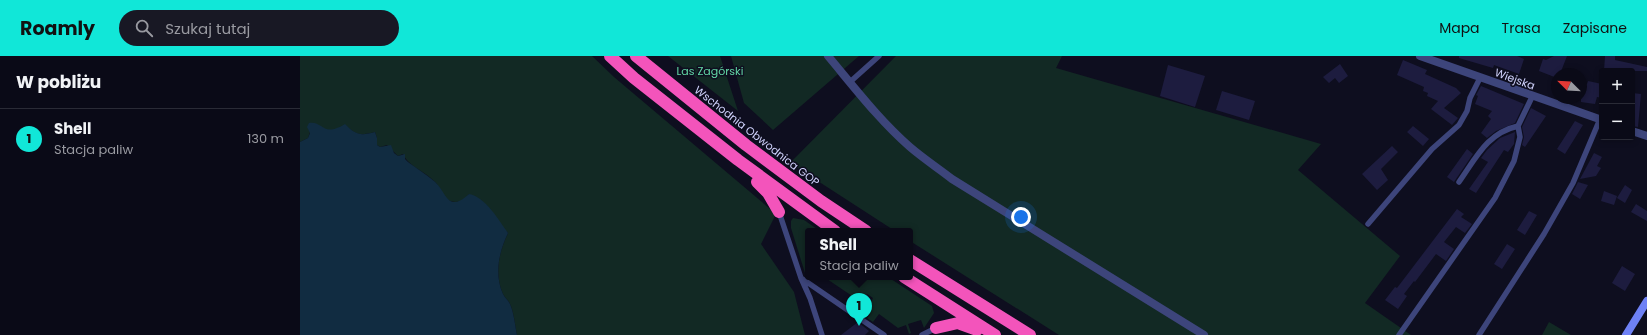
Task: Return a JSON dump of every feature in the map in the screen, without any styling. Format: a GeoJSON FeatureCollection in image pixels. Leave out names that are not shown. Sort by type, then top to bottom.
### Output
{"type":"FeatureCollection","features":[{"type":"Feature","properties":{"kind":"highway"},"geometry":{"type":"LineString","coordinates":[[610,56],[634,78],[738,160],[831,228]]}},
{"type":"Feature","properties":{"kind":"highway","name":"Wschodnia Obwodnica GOP"},"geometry":{"type":"LineString","coordinates":[[636,56],[746,145],[821,201],[862,228]]}},
{"type":"Feature","properties":{"kind":"highway"},"geometry":{"type":"LineString","coordinates":[[738,160],[768,193],[779,212]]}},
{"type":"Feature","properties":{"kind":"highway"},"geometry":{"type":"LineString","coordinates":[[913,262],[1030,335]]}},
{"type":"Feature","properties":{"kind":"highway"},"geometry":{"type":"LineString","coordinates":[[909,280],[995,335]]}},
{"type":"Feature","properties":{"kind":"highway"},"geometry":{"type":"LineString","coordinates":[[934,331],[958,323],[990,335]]}},
{"type":"Feature","properties":{"kind":"street"},"geometry":{"type":"LineString","coordinates":[[828,56],[910,147],[952,178],[1204,335]]}},
{"type":"Feature","properties":{"kind":"street","name":"Wiejska"},"geometry":{"type":"LineString","coordinates":[[1420,56],[1532,97],[1599,119]]}},
{"type":"Feature","properties":{"kind":"street"},"geometry":{"type":"LineString","coordinates":[[1635,132],[1647,136]]}},
{"type":"Feature","properties":{"kind":"street"},"geometry":{"type":"LineString","coordinates":[[1626,335],[1647,301]]}},
{"type":"Feature","properties":{"kind":"lane"},"geometry":{"type":"LineString","coordinates":[[850,82],[879,56]]}},
{"type":"Feature","properties":{"kind":"lane"},"geometry":{"type":"LineString","coordinates":[[1368,224],[1432,149],[1459,125],[1467,111],[1470,98],[1480,78]]}},
{"type":"Feature","properties":{"kind":"lane"},"geometry":{"type":"LineString","coordinates":[[1400,335],[1495,198],[1514,161],[1520,137],[1518,126],[1532,97]]}},
{"type":"Feature","properties":{"kind":"lane"},"geometry":{"type":"LineString","coordinates":[[1479,335],[1544,234],[1573,183],[1599,124]]}},
{"type":"Feature","properties":{"kind":"lane"},"geometry":{"type":"LineString","coordinates":[[1459,182],[1488,140],[1495,134],[1518,126]]}},
{"type":"Feature","properties":{"kind":"lane"},"geometry":{"type":"LineString","coordinates":[[779,212],[822,335]]}},
{"type":"Feature","properties":{"kind":"lane"},"geometry":{"type":"LineString","coordinates":[[801,278],[884,335]]}},
{"type":"Feature","properties":{"kind":"lane"},"geometry":{"type":"LineString","coordinates":[[922,335],[934,331]]}},
{"type":"Feature","properties":{"kind":"green space"},"geometry":{"type":"Polygon","coordinates":[[[300,56],[592,56],[614,77],[776,214],[761,244],[794,292],[805,335],[517,335],[511,308],[500,286],[498,271],[500,255],[508,233],[469,194],[460,201],[456,202],[448,200],[438,185],[427,175],[413,166],[403,154],[398,156],[387,145],[380,147],[377,145],[375,132],[358,134],[345,125],[336,130],[310,132],[308,138],[300,142],[300,56]]]}},
{"type":"Feature","properties":{"kind":"green space","name":"Las Zagórski"},"geometry":{"type":"Polygon","coordinates":[[[668,56],[720,56],[738,111],[668,56]]]}},
{"type":"Feature","properties":{"kind":"green space"},"geometry":{"type":"Polygon","coordinates":[[[731,56],[859,56],[773,130],[744,103],[731,56]]]}},
{"type":"Feature","properties":{"kind":"green space"},"geometry":{"type":"Polygon","coordinates":[[[896,56],[1062,56],[1056,68],[1321,144],[1298,170],[1400,256],[1365,303],[1411,335],[1059,335],[913,243],[913,228],[890,228],[790,163],[896,56]]]}},
{"type":"Feature","properties":{"kind":"green space"},"geometry":{"type":"Polygon","coordinates":[[[793,218],[804,220],[816,228],[805,228],[805,273],[791,228],[791,221],[793,218]]]}},
{"type":"Feature","properties":{"kind":"green space"},"geometry":{"type":"Polygon","coordinates":[[[828,280],[893,280],[932,306],[934,313],[924,328],[921,320],[908,324],[911,333],[909,334],[906,325],[898,328],[879,314],[873,322],[867,318],[870,315],[868,313],[866,317],[862,314],[869,301],[871,302],[873,298],[867,294],[864,298],[867,300],[864,304],[828,280]]]}},
{"type":"Feature","properties":{"kind":"green space"},"geometry":{"type":"Polygon","coordinates":[[[1549,322],[1571,335],[1542,335],[1549,322]]]}},
{"type":"Feature","properties":{"kind":"water"},"geometry":{"type":"Polygon","coordinates":[[[309,123],[318,124],[327,129],[337,128],[345,124],[358,134],[375,132],[377,145],[380,147],[391,145],[394,153],[398,156],[405,154],[405,159],[434,181],[452,202],[462,200],[469,194],[475,196],[486,204],[508,233],[500,255],[498,271],[500,286],[511,308],[517,335],[300,335],[300,142],[308,138],[310,133],[307,127],[309,123]]]}},
{"type":"Feature","properties":{"kind":"building"},"geometry":{"type":"Polygon","coordinates":[[[1459,56],[1517,56],[1524,59],[1519,74],[1494,65],[1493,68],[1459,58],[1459,56]]]}},
{"type":"Feature","properties":{"kind":"building"},"geometry":{"type":"Polygon","coordinates":[[[1554,56],[1567,56],[1562,68],[1551,68],[1551,76],[1539,71],[1543,59],[1546,60],[1554,56]]]}},
{"type":"Feature","properties":{"kind":"building"},"geometry":{"type":"Polygon","coordinates":[[[1605,56],[1615,56],[1615,60],[1647,67],[1647,71],[1635,71],[1635,68],[1604,68],[1605,56]]]}},
{"type":"Feature","properties":{"kind":"building"},"geometry":{"type":"Polygon","coordinates":[[[1403,60],[1427,70],[1425,74],[1456,88],[1461,93],[1444,108],[1458,118],[1452,125],[1431,109],[1438,101],[1427,96],[1428,93],[1423,91],[1424,87],[1397,75],[1403,60]]]}},
{"type":"Feature","properties":{"kind":"building"},"geometry":{"type":"Polygon","coordinates":[[[1340,64],[1348,76],[1339,83],[1335,78],[1329,83],[1323,77],[1340,64]]]}},
{"type":"Feature","properties":{"kind":"building"},"geometry":{"type":"Polygon","coordinates":[[[1168,65],[1205,76],[1195,107],[1160,96],[1168,65]]]}},
{"type":"Feature","properties":{"kind":"building"},"geometry":{"type":"Polygon","coordinates":[[[1588,81],[1599,83],[1599,97],[1597,97],[1595,104],[1587,103],[1588,81]]]}},
{"type":"Feature","properties":{"kind":"building"},"geometry":{"type":"Polygon","coordinates":[[[1481,86],[1524,104],[1515,123],[1496,131],[1487,138],[1481,133],[1491,119],[1488,116],[1492,111],[1475,104],[1478,96],[1476,95],[1481,86]]]}},
{"type":"Feature","properties":{"kind":"building"},"geometry":{"type":"Polygon","coordinates":[[[1222,91],[1255,101],[1249,120],[1216,110],[1222,91]]]}},
{"type":"Feature","properties":{"kind":"building"},"geometry":{"type":"Polygon","coordinates":[[[1635,93],[1641,94],[1638,127],[1635,126],[1635,93]]]}},
{"type":"Feature","properties":{"kind":"building"},"geometry":{"type":"Polygon","coordinates":[[[1531,108],[1546,116],[1525,147],[1522,145],[1524,137],[1522,127],[1531,108]]]}},
{"type":"Feature","properties":{"kind":"building"},"geometry":{"type":"Polygon","coordinates":[[[1575,121],[1583,125],[1565,154],[1557,149],[1575,121]]]}},
{"type":"Feature","properties":{"kind":"building"},"geometry":{"type":"Polygon","coordinates":[[[1413,126],[1429,139],[1423,146],[1407,132],[1413,126]]]}},
{"type":"Feature","properties":{"kind":"building"},"geometry":{"type":"Polygon","coordinates":[[[1515,132],[1514,144],[1508,152],[1504,150],[1476,193],[1469,189],[1488,162],[1481,158],[1487,150],[1500,138],[1515,132]]]}},
{"type":"Feature","properties":{"kind":"building"},"geometry":{"type":"Polygon","coordinates":[[[1392,146],[1398,152],[1381,169],[1388,180],[1377,190],[1362,174],[1392,146]]]}},
{"type":"Feature","properties":{"kind":"building"},"geometry":{"type":"Polygon","coordinates":[[[1467,149],[1473,154],[1454,182],[1447,177],[1467,149]]]}},
{"type":"Feature","properties":{"kind":"building"},"geometry":{"type":"Polygon","coordinates":[[[1594,153],[1602,157],[1597,166],[1601,168],[1596,176],[1580,179],[1594,153]]]}},
{"type":"Feature","properties":{"kind":"building"},"geometry":{"type":"Polygon","coordinates":[[[1578,182],[1588,185],[1580,199],[1572,194],[1578,182]]]}},
{"type":"Feature","properties":{"kind":"building"},"geometry":{"type":"Polygon","coordinates":[[[1625,185],[1632,190],[1625,203],[1617,198],[1625,185]]]}},
{"type":"Feature","properties":{"kind":"building"},"geometry":{"type":"Polygon","coordinates":[[[1604,191],[1617,196],[1614,205],[1601,201],[1604,191]]]}},
{"type":"Feature","properties":{"kind":"building"},"geometry":{"type":"Polygon","coordinates":[[[1636,204],[1647,211],[1647,221],[1631,212],[1636,204]]]}},
{"type":"Feature","properties":{"kind":"building"},"geometry":{"type":"Polygon","coordinates":[[[1457,209],[1464,214],[1461,217],[1472,224],[1465,233],[1456,227],[1444,242],[1454,249],[1446,261],[1436,254],[1404,294],[1407,296],[1398,309],[1385,300],[1395,287],[1397,288],[1457,209]]]}},
{"type":"Feature","properties":{"kind":"building"},"geometry":{"type":"Polygon","coordinates":[[[1529,211],[1537,215],[1525,235],[1517,230],[1529,211]]]}},
{"type":"Feature","properties":{"kind":"building"},"geometry":{"type":"Polygon","coordinates":[[[1507,244],[1515,249],[1502,269],[1494,264],[1507,244]]]}},
{"type":"Feature","properties":{"kind":"building"},"geometry":{"type":"Polygon","coordinates":[[[1622,266],[1635,274],[1625,291],[1612,283],[1622,266]]]}},
{"type":"Feature","properties":{"kind":"building"},"geometry":{"type":"Polygon","coordinates":[[[858,322],[869,331],[865,335],[841,335],[858,322]]]}},
{"type":"Feature","properties":{"kind":"place","name":"Shell"},"geometry":{"type":"Point","coordinates":[859,326]}}]}
